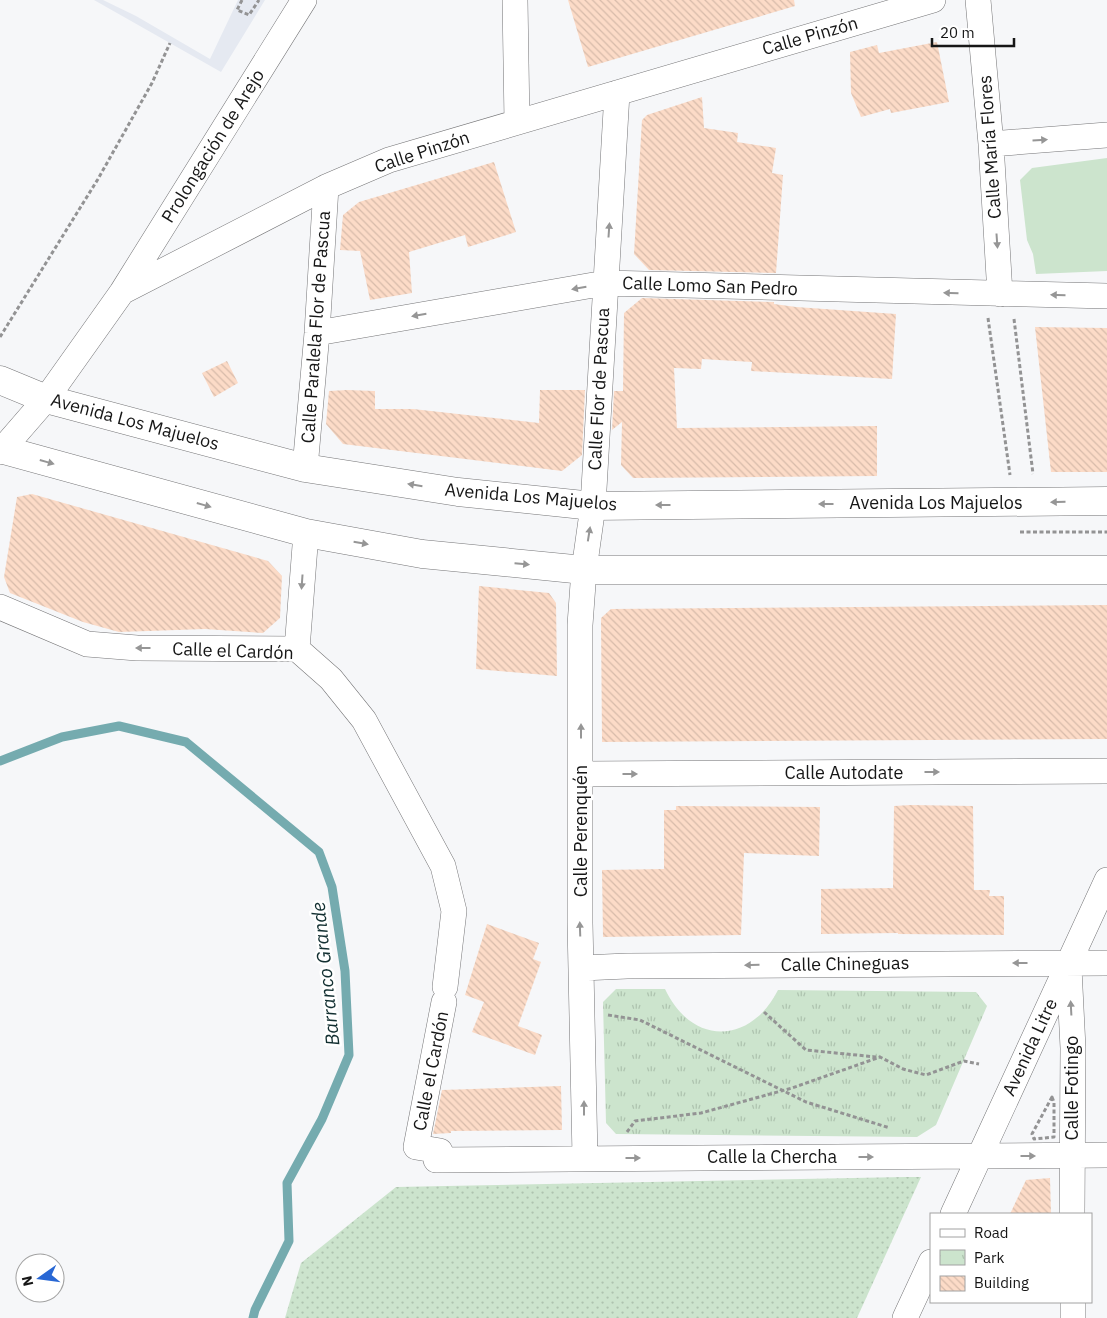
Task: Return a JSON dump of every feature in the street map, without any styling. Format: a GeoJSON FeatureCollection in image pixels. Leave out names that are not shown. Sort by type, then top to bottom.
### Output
{"type":"FeatureCollection","features":[{"type":"Feature","properties":{"kind":"street","name":"Prolongación de Arejo"},"geometry":{"type":"LineString","coordinates":[[122,292],[304,0]]}},
{"type":"Feature","properties":{"kind":"street"},"geometry":{"type":"LineString","coordinates":[[515,0],[517,122]]}},
{"type":"Feature","properties":{"kind":"street","name":"Calle Pinzón"},"geometry":{"type":"LineString","coordinates":[[0,450],[46,399],[122,292],[326,187],[389,160],[933,0]]}},
{"type":"Feature","properties":{"kind":"street","name":"Calle María Flores"},"geometry":{"type":"LineString","coordinates":[[978,0],[991,144],[1000,307]]}},
{"type":"Feature","properties":{"kind":"street","name":"Calle Flor de Pascua"},"geometry":{"type":"LineString","coordinates":[[593,506],[617,93]]}},
{"type":"Feature","properties":{"kind":"street"},"geometry":{"type":"LineString","coordinates":[[991,144],[1107,135]]}},
{"type":"Feature","properties":{"kind":"street","name":"Calle Paralela Flor de Pascua"},"geometry":{"type":"LineString","coordinates":[[305,468],[317,333],[326,187]]}},
{"type":"Feature","properties":{"kind":"street","name":"Calle Lomo San Pedro"},"geometry":{"type":"LineString","coordinates":[[317,333],[605,283],[1000,307],[1107,296]]}},
{"type":"Feature","properties":{"kind":"street","name":"Avenida Los Majuelos"},"geometry":{"type":"LineString","coordinates":[[0,380],[46,399],[305,468],[458,492],[593,506],[1107,501]]}},
{"type":"Feature","properties":{"kind":"street"},"geometry":{"type":"LineString","coordinates":[[0,450],[306,533],[422,554],[584,570],[1107,570]]}},
{"type":"Feature","properties":{"kind":"street","name":"Calle Perenquén"},"geometry":{"type":"LineString","coordinates":[[585,1157],[580,923],[580,626],[584,570],[593,506]]}},
{"type":"Feature","properties":{"kind":"street"},"geometry":{"type":"LineString","coordinates":[[297,649],[306,533]]}},
{"type":"Feature","properties":{"kind":"street","name":"Calle el Cardón"},"geometry":{"type":"LineString","coordinates":[[0,608],[87,644],[137,648],[297,649],[331,679],[364,720],[443,866],[454,911],[444,994],[416,1147],[438,1155]]}},
{"type":"Feature","properties":{"kind":"street","name":"Calle Autodate"},"geometry":{"type":"LineString","coordinates":[[581,774],[1107,772]]}},
{"type":"Feature","properties":{"kind":"street","name":"Avenida Litre"},"geometry":{"type":"LineString","coordinates":[[953,1213],[1107,880]]}},
{"type":"Feature","properties":{"kind":"street","name":"Calle Chineguas"},"geometry":{"type":"LineString","coordinates":[[582,968],[1107,962]]}},
{"type":"Feature","properties":{"kind":"street","name":"Calle Fotingo"},"geometry":{"type":"LineString","coordinates":[[1068,963],[1073,1048],[1072,1213]]}},
{"type":"Feature","properties":{"kind":"street","name":"Calle la Chercha"},"geometry":{"type":"LineString","coordinates":[[438,1155],[585,1157],[1107,1155]]}},
{"type":"Feature","properties":{"kind":"street"},"geometry":{"type":"LineString","coordinates":[[905,1318],[930,1264]]}},
{"type":"Feature","properties":{"kind":"street"},"geometry":{"type":"LineString","coordinates":[[1073,1303],[1073,1318]]}},
{"type":"Feature","properties":{"kind":"path"},"geometry":{"type":"LineString","coordinates":[[242,0],[237,10],[249,15],[259,0]]}},
{"type":"Feature","properties":{"kind":"path"},"geometry":{"type":"LineString","coordinates":[[0,337],[98,179],[152,82],[170,43]]}},
{"type":"Feature","properties":{"kind":"path"},"geometry":{"type":"LineString","coordinates":[[1000,307],[1011,481]]}},
{"type":"Feature","properties":{"kind":"path"},"geometry":{"type":"LineString","coordinates":[[1000,307],[1034,481]]}},
{"type":"Feature","properties":{"kind":"path"},"geometry":{"type":"LineString","coordinates":[[764,1012],[806,1050],[880,1057],[903,1069],[926,1075],[964,1061],[979,1064]]}},
{"type":"Feature","properties":{"kind":"path"},"geometry":{"type":"LineString","coordinates":[[601,1014],[640,1020],[806,1102],[898,1131]]}},
{"type":"Feature","properties":{"kind":"path"},"geometry":{"type":"LineString","coordinates":[[625,1134],[635,1121],[700,1113],[783,1091],[880,1057]]}},
{"type":"Feature","properties":{"kind":"shaded area"},"geometry":{"type":"Polygon","coordinates":[[[94,0],[103,0],[136,16],[210,59],[238,0],[265,0],[221,72],[94,0]]]}},
{"type":"Feature","properties":{"kind":"green space"},"geometry":{"type":"Polygon","coordinates":[[[1107,158],[1107,271],[1036,274],[1033,254],[1027,240],[1020,180],[1032,168],[1107,158]]]}},
{"type":"Feature","properties":{"kind":"green space"},"geometry":{"type":"Polygon","coordinates":[[[616,989],[665,989],[676,1008],[690,1021],[705,1029],[721,1032],[737,1029],[752,1021],[766,1008],[778,990],[976,992],[987,1006],[936,1125],[917,1137],[616,1134],[606,1123],[603,1002],[616,989]]]}},
{"type":"Feature","properties":{"kind":"green space"},"geometry":{"type":"Polygon","coordinates":[[[921,1177],[857,1318],[285,1318],[301,1263],[396,1187],[921,1177]]]}},
{"type":"Feature","properties":{"kind":"building"},"geometry":{"type":"Polygon","coordinates":[[[568,0],[794,0],[795,6],[588,67],[568,0]]]}},
{"type":"Feature","properties":{"kind":"building"},"geometry":{"type":"Polygon","coordinates":[[[937,42],[949,102],[891,113],[890,109],[861,117],[851,93],[850,52],[877,45],[879,53],[937,42]]]}},
{"type":"Feature","properties":{"kind":"building"},"geometry":{"type":"Polygon","coordinates":[[[702,97],[704,128],[738,133],[737,142],[776,148],[772,173],[783,175],[776,273],[649,270],[634,254],[642,120],[647,115],[702,97]]]}},
{"type":"Feature","properties":{"kind":"building"},"geometry":{"type":"Polygon","coordinates":[[[494,162],[516,232],[468,247],[465,235],[409,252],[412,293],[370,300],[360,251],[340,250],[343,215],[359,202],[494,162]]]}},
{"type":"Feature","properties":{"kind":"building"},"geometry":{"type":"Polygon","coordinates":[[[642,298],[774,302],[774,304],[796,307],[896,314],[892,379],[751,371],[752,362],[702,359],[701,369],[674,368],[677,428],[877,426],[877,476],[633,478],[621,465],[622,422],[612,430],[614,391],[623,391],[624,313],[642,298]]]}},
{"type":"Feature","properties":{"kind":"building"},"geometry":{"type":"Polygon","coordinates":[[[1035,327],[1107,328],[1107,472],[1051,472],[1035,327]]]}},
{"type":"Feature","properties":{"kind":"building"},"geometry":{"type":"Polygon","coordinates":[[[227,361],[238,383],[214,397],[202,373],[227,361]]]}},
{"type":"Feature","properties":{"kind":"building"},"geometry":{"type":"Polygon","coordinates":[[[347,390],[375,391],[375,409],[413,409],[539,423],[540,390],[585,390],[582,455],[562,471],[343,444],[326,424],[329,391],[347,390]]]}},
{"type":"Feature","properties":{"kind":"building"},"geometry":{"type":"Polygon","coordinates":[[[32,494],[268,561],[282,576],[280,618],[263,633],[205,629],[119,632],[83,622],[10,593],[4,577],[17,497],[32,494]]]}},
{"type":"Feature","properties":{"kind":"building"},"geometry":{"type":"Polygon","coordinates":[[[479,586],[549,593],[556,603],[557,676],[476,669],[479,586]]]}},
{"type":"Feature","properties":{"kind":"building"},"geometry":{"type":"Polygon","coordinates":[[[1107,605],[1107,739],[602,742],[601,618],[611,609],[1107,605]]]}},
{"type":"Feature","properties":{"kind":"building"},"geometry":{"type":"Polygon","coordinates":[[[676,806],[820,807],[819,856],[744,853],[741,935],[603,937],[602,870],[664,869],[664,810],[676,810],[676,806]]]}},
{"type":"Feature","properties":{"kind":"building"},"geometry":{"type":"Polygon","coordinates":[[[894,806],[973,806],[974,890],[990,890],[989,896],[1004,896],[1004,935],[821,934],[821,889],[893,888],[894,806]]]}},
{"type":"Feature","properties":{"kind":"building"},"geometry":{"type":"Polygon","coordinates":[[[487,924],[539,943],[533,959],[541,962],[518,1026],[542,1035],[535,1055],[472,1032],[484,1002],[465,995],[487,924]]]}},
{"type":"Feature","properties":{"kind":"building"},"geometry":{"type":"Polygon","coordinates":[[[561,1086],[562,1130],[451,1131],[451,1133],[433,1134],[442,1090],[561,1086]]]}},
{"type":"Feature","properties":{"kind":"building"},"geometry":{"type":"Polygon","coordinates":[[[1050,1178],[1051,1213],[1010,1213],[1026,1180],[1050,1178]]]}},
{"type":"Feature","properties":{"kind":"waterway","name":"Barranco Grande"},"geometry":{"type":"LineString","coordinates":[[0,761],[62,737],[119,726],[186,742],[319,852],[332,887],[345,971],[349,1055],[322,1119],[287,1183],[289,1241],[255,1310],[253,1318]]}}]}
